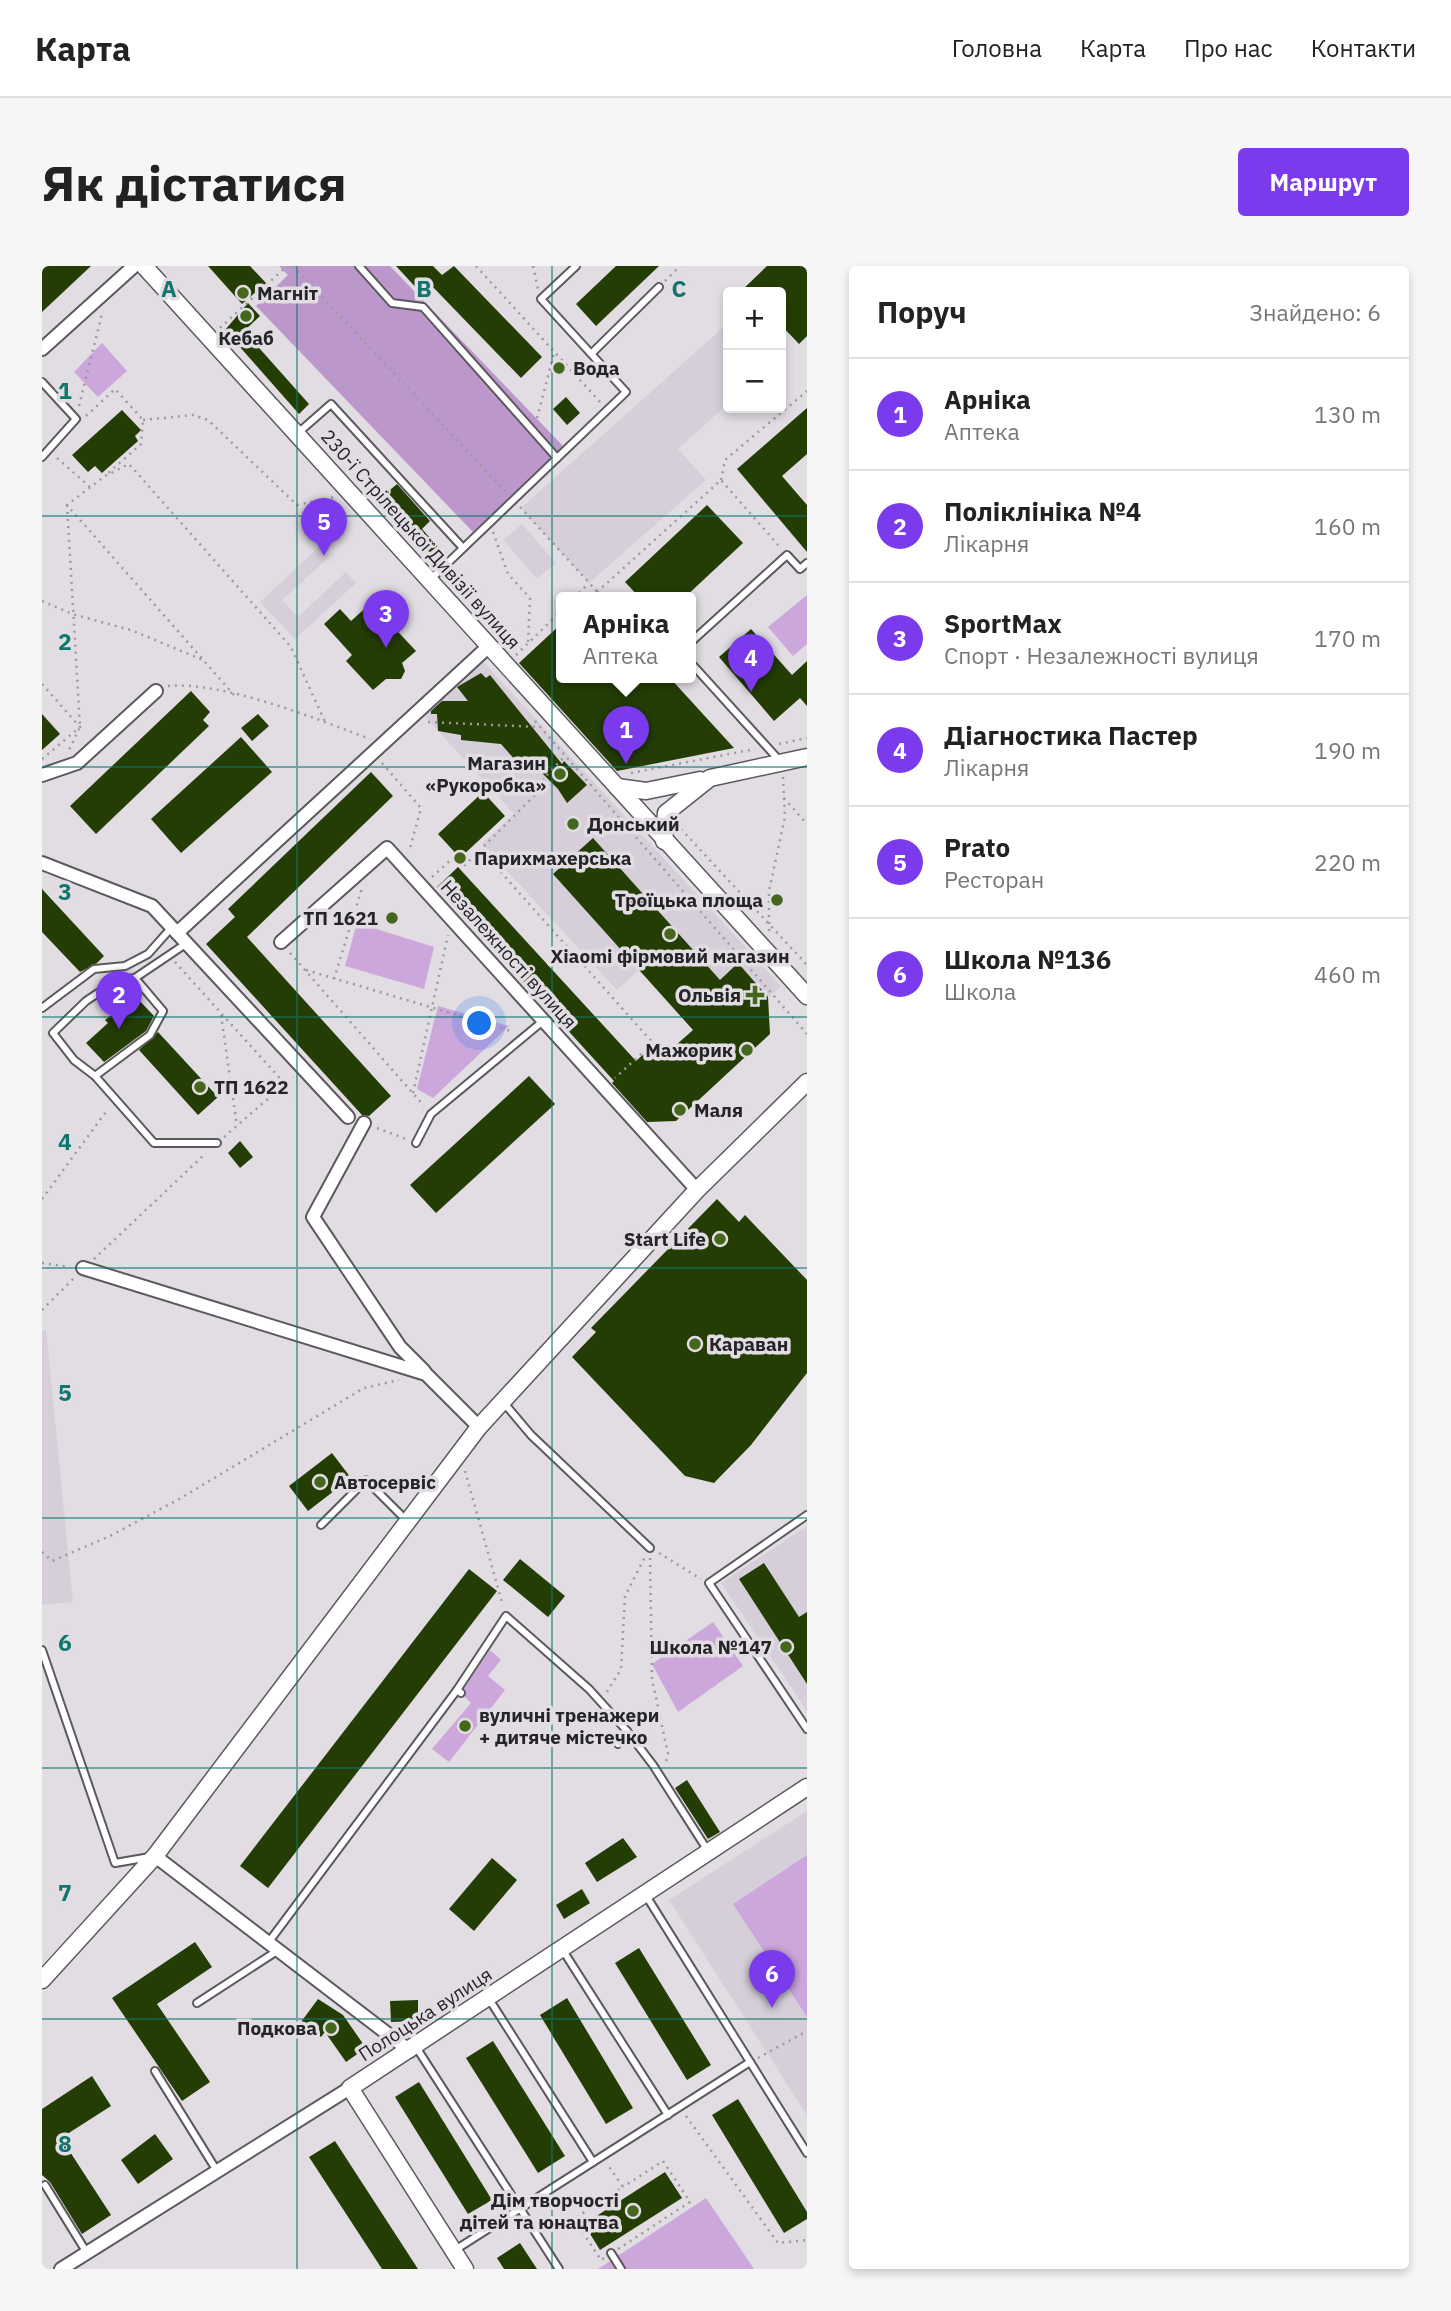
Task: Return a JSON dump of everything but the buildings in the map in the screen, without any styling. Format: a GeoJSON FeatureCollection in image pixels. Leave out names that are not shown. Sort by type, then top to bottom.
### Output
{"type":"FeatureCollection","features":[{"type":"Feature","properties":{"kind":"street"},"geometry":{"type":"LineString","coordinates":[[42,349],[134,266]]}},
{"type":"Feature","properties":{"kind":"street","name":"230-ї Стрілецької Дивізії вулиця"},"geometry":{"type":"LineString","coordinates":[[144,266],[489,646],[622,780],[664,841],[807,996]]}},
{"type":"Feature","properties":{"kind":"street"},"geometry":{"type":"LineString","coordinates":[[174,930],[489,646]]}},
{"type":"Feature","properties":{"kind":"street"},"geometry":{"type":"LineString","coordinates":[[42,775],[77,762],[156,691]]}},
{"type":"Feature","properties":{"kind":"street"},"geometry":{"type":"LineString","coordinates":[[622,780],[646,791],[807,757]]}},
{"type":"Feature","properties":{"kind":"street"},"geometry":{"type":"LineString","coordinates":[[664,841],[666,813],[709,778]]}},
{"type":"Feature","properties":{"kind":"street","name":"Незалежності вулиця"},"geometry":{"type":"LineString","coordinates":[[281,942],[387,848],[697,1190]]}},
{"type":"Feature","properties":{"kind":"street"},"geometry":{"type":"LineString","coordinates":[[42,863],[152,906],[348,1116]]}},
{"type":"Feature","properties":{"kind":"street"},"geometry":{"type":"LineString","coordinates":[[42,1980],[155,1856],[479,1427],[697,1190],[807,1082]]}},
{"type":"Feature","properties":{"kind":"street"},"geometry":{"type":"LineString","coordinates":[[364,1123],[313,1217],[400,1347],[479,1427]]}},
{"type":"Feature","properties":{"kind":"street"},"geometry":{"type":"LineString","coordinates":[[83,1268],[426,1374]]}},
{"type":"Feature","properties":{"kind":"street","name":"Полоцька вулиця"},"geometry":{"type":"LineString","coordinates":[[61,2269],[413,2049],[807,1787]]}},
{"type":"Feature","properties":{"kind":"street"},"geometry":{"type":"LineString","coordinates":[[155,1856],[273,1947],[413,2049]]}},
{"type":"Feature","properties":{"kind":"street"},"geometry":{"type":"LineString","coordinates":[[350,2088],[465,2269]]}},
{"type":"Feature","properties":{"kind":"lane"},"geometry":{"type":"LineString","coordinates":[[359,266],[392,303],[423,307],[558,458]]}},
{"type":"Feature","properties":{"kind":"lane"},"geometry":{"type":"LineString","coordinates":[[431,579],[626,393],[541,299],[576,266]]}},
{"type":"Feature","properties":{"kind":"lane"},"geometry":{"type":"LineString","coordinates":[[592,353],[659,287]]}},
{"type":"Feature","properties":{"kind":"lane"},"geometry":{"type":"LineString","coordinates":[[42,382],[76,419],[42,457]]}},
{"type":"Feature","properties":{"kind":"lane"},"geometry":{"type":"LineString","coordinates":[[298,433],[331,404],[463,548]]}},
{"type":"Feature","properties":{"kind":"lane"},"geometry":{"type":"LineString","coordinates":[[696,637],[787,555],[800,569],[807,563]]}},
{"type":"Feature","properties":{"kind":"lane"},"geometry":{"type":"LineString","coordinates":[[696,669],[782,763]]}},
{"type":"Feature","properties":{"kind":"lane"},"geometry":{"type":"LineString","coordinates":[[42,1008],[94,969],[125,966],[148,954],[174,930]]}},
{"type":"Feature","properties":{"kind":"lane"},"geometry":{"type":"LineString","coordinates":[[187,943],[135,978],[116,981],[86,1001],[53,1033],[74,1060],[95,1076],[154,1143],[217,1143]]}},
{"type":"Feature","properties":{"kind":"lane"},"geometry":{"type":"LineString","coordinates":[[95,1076],[149,1035],[163,1012],[135,978]]}},
{"type":"Feature","properties":{"kind":"lane"},"geometry":{"type":"LineString","coordinates":[[416,1143],[431,1114],[544,1020]]}},
{"type":"Feature","properties":{"kind":"lane"},"geometry":{"type":"LineString","coordinates":[[502,1401],[531,1435],[650,1548]]}},
{"type":"Feature","properties":{"kind":"lane"},"geometry":{"type":"LineString","coordinates":[[321,1525],[366,1480],[408,1522]]}},
{"type":"Feature","properties":{"kind":"lane"},"geometry":{"type":"LineString","coordinates":[[807,1515],[709,1583],[807,1729]]}},
{"type":"Feature","properties":{"kind":"lane"},"geometry":{"type":"LineString","coordinates":[[197,2003],[273,1947],[459,1692],[506,1616],[600,1701],[627,1731],[662,1779],[708,1851]]}},
{"type":"Feature","properties":{"kind":"lane"},"geometry":{"type":"LineString","coordinates":[[42,1650],[116,1863],[155,1856]]}},
{"type":"Feature","properties":{"kind":"lane"},"geometry":{"type":"LineString","coordinates":[[618,1744],[627,1731]]}},
{"type":"Feature","properties":{"kind":"lane"},"geometry":{"type":"LineString","coordinates":[[645,1894],[807,2153]]}},
{"type":"Feature","properties":{"kind":"lane"},"geometry":{"type":"LineString","coordinates":[[562,1949],[668,2115]]}},
{"type":"Feature","properties":{"kind":"lane"},"geometry":{"type":"LineString","coordinates":[[489,1998],[593,2162]]}},
{"type":"Feature","properties":{"kind":"lane"},"geometry":{"type":"LineString","coordinates":[[413,2049],[559,2269]]}},
{"type":"Feature","properties":{"kind":"lane"},"geometry":{"type":"LineString","coordinates":[[453,2251],[750,2062]]}},
{"type":"Feature","properties":{"kind":"lane"},"geometry":{"type":"LineString","coordinates":[[155,2071],[217,2171]]}},
{"type":"Feature","properties":{"kind":"lane"},"geometry":{"type":"LineString","coordinates":[[45,2185],[86,2253]]}},
{"type":"Feature","properties":{"kind":"lane"},"geometry":{"type":"LineString","coordinates":[[611,2253],[621,2269]]}},
{"type":"Feature","properties":{"kind":"path"},"geometry":{"type":"LineString","coordinates":[[209,337],[287,266]]}},
{"type":"Feature","properties":{"kind":"path"},"geometry":{"type":"LineString","coordinates":[[293,266],[597,592],[721,480],[725,460],[807,391]]}},
{"type":"Feature","properties":{"kind":"path"},"geometry":{"type":"LineString","coordinates":[[476,266],[608,410]]}},
{"type":"Feature","properties":{"kind":"path"},"geometry":{"type":"LineString","coordinates":[[533,266],[541,299]]}},
{"type":"Feature","properties":{"kind":"path"},"geometry":{"type":"LineString","coordinates":[[659,287],[680,266]]}},
{"type":"Feature","properties":{"kind":"path"},"geometry":{"type":"LineString","coordinates":[[76,419],[108,289]]}},
{"type":"Feature","properties":{"kind":"path"},"geometry":{"type":"LineString","coordinates":[[534,431],[554,352]]}},
{"type":"Feature","properties":{"kind":"path"},"geometry":{"type":"LineString","coordinates":[[76,419],[86,415],[115,390],[143,419],[141,444],[99,481]]}},
{"type":"Feature","properties":{"kind":"path"},"geometry":{"type":"LineString","coordinates":[[143,419],[193,415],[208,421],[297,505],[352,493]]}},
{"type":"Feature","properties":{"kind":"path"},"geometry":{"type":"LineString","coordinates":[[49,451],[89,488]]}},
{"type":"Feature","properties":{"kind":"path"},"geometry":{"type":"LineString","coordinates":[[67,505],[99,481],[129,464],[290,647],[325,722]]}},
{"type":"Feature","properties":{"kind":"path"},"geometry":{"type":"LineString","coordinates":[[721,480],[787,555]]}},
{"type":"Feature","properties":{"kind":"path"},"geometry":{"type":"LineString","coordinates":[[62,768],[80,727],[67,505]]}},
{"type":"Feature","properties":{"kind":"path"},"geometry":{"type":"LineString","coordinates":[[67,505],[234,695]]}},
{"type":"Feature","properties":{"kind":"path"},"geometry":{"type":"LineString","coordinates":[[490,523],[508,574],[530,598],[528,643]]}},
{"type":"Feature","properties":{"kind":"path"},"geometry":{"type":"LineString","coordinates":[[581,592],[589,583]]}},
{"type":"Feature","properties":{"kind":"path"},"geometry":{"type":"LineString","coordinates":[[42,601],[72,614],[131,629],[203,660]]}},
{"type":"Feature","properties":{"kind":"path"},"geometry":{"type":"LineString","coordinates":[[506,664],[556,616]]}},
{"type":"Feature","properties":{"kind":"path"},"geometry":{"type":"LineString","coordinates":[[42,684],[80,727]]}},
{"type":"Feature","properties":{"kind":"path"},"geometry":{"type":"LineString","coordinates":[[170,685],[209,689],[325,722],[378,748],[421,808],[404,867]]}},
{"type":"Feature","properties":{"kind":"path"},"geometry":{"type":"LineString","coordinates":[[531,717],[807,1034]]}},
{"type":"Feature","properties":{"kind":"path"},"geometry":{"type":"LineString","coordinates":[[407,721],[539,727]]}},
{"type":"Feature","properties":{"kind":"path"},"geometry":{"type":"LineString","coordinates":[[42,760],[80,727]]}},
{"type":"Feature","properties":{"kind":"path"},"geometry":{"type":"LineString","coordinates":[[622,780],[807,738]]}},
{"type":"Feature","properties":{"kind":"path"},"geometry":{"type":"LineString","coordinates":[[422,887],[454,857],[465,865],[482,851],[545,785],[543,779],[565,756]]}},
{"type":"Feature","properties":{"kind":"path"},"geometry":{"type":"LineString","coordinates":[[770,956],[769,891],[785,817],[782,763]]}},
{"type":"Feature","properties":{"kind":"path"},"geometry":{"type":"LineString","coordinates":[[784,798],[807,824]]}},
{"type":"Feature","properties":{"kind":"path"},"geometry":{"type":"LineString","coordinates":[[679,827],[807,965]]}},
{"type":"Feature","properties":{"kind":"path"},"geometry":{"type":"LineString","coordinates":[[482,851],[653,1043],[605,1088]]}},
{"type":"Feature","properties":{"kind":"path"},"geometry":{"type":"LineString","coordinates":[[334,979],[369,864]]}},
{"type":"Feature","properties":{"kind":"path"},"geometry":{"type":"LineString","coordinates":[[413,1093],[452,919]]}},
{"type":"Feature","properties":{"kind":"path"},"geometry":{"type":"LineString","coordinates":[[281,942],[431,1114]]}},
{"type":"Feature","properties":{"kind":"path"},"geometry":{"type":"LineString","coordinates":[[168,955],[285,1084]]}},
{"type":"Feature","properties":{"kind":"path"},"geometry":{"type":"LineString","coordinates":[[306,970],[526,1035]]}},
{"type":"Feature","properties":{"kind":"path"},"geometry":{"type":"LineString","coordinates":[[220,1013],[237,1126]]}},
{"type":"Feature","properties":{"kind":"path"},"geometry":{"type":"LineString","coordinates":[[43,1308],[217,1143],[304,1068]]}},
{"type":"Feature","properties":{"kind":"path"},"geometry":{"type":"LineString","coordinates":[[42,1199],[113,1102]]}},
{"type":"Feature","properties":{"kind":"path"},"geometry":{"type":"LineString","coordinates":[[364,1123],[416,1143]]}},
{"type":"Feature","properties":{"kind":"path"},"geometry":{"type":"LineString","coordinates":[[42,1263],[83,1268]]}},
{"type":"Feature","properties":{"kind":"path"},"geometry":{"type":"LineString","coordinates":[[42,1552],[52,1561],[110,1536],[181,1498],[364,1388],[401,1380]]}},
{"type":"Feature","properties":{"kind":"path"},"geometry":{"type":"LineString","coordinates":[[460,1452],[506,1616]]}},
{"type":"Feature","properties":{"kind":"path"},"geometry":{"type":"LineString","coordinates":[[650,1548],[709,1583]]}},
{"type":"Feature","properties":{"kind":"path"},"geometry":{"type":"LineString","coordinates":[[600,1701],[621,1669],[625,1597],[650,1548]]}},
{"type":"Feature","properties":{"kind":"path"},"geometry":{"type":"LineString","coordinates":[[650,1548],[652,1679],[668,1754],[662,1779]]}},
{"type":"Feature","properties":{"kind":"path"},"geometry":{"type":"LineString","coordinates":[[750,2062],[807,2031]]}},
{"type":"Feature","properties":{"kind":"path"},"geometry":{"type":"LineString","coordinates":[[680,2108],[778,2242],[807,2240]]}},
{"type":"Feature","properties":{"kind":"path"},"geometry":{"type":"LineString","coordinates":[[663,2161],[690,2202],[601,2260],[574,2219],[623,2188],[663,2161]]}},
{"type":"Feature","properties":{"kind":"path"},"geometry":{"type":"LineString","coordinates":[[613,2172],[623,2188]]}},
{"type":"Feature","properties":{"kind":"shaded area"},"geometry":{"type":"Polygon","coordinates":[[[279,266],[390,266],[563,446],[473,532],[256,306],[288,275],[279,266]]]}},
{"type":"Feature","properties":{"kind":"shaded area"},"geometry":{"type":"Polygon","coordinates":[[[723,327],[723,408],[678,449],[706,480],[589,583],[521,508],[723,327]]]}},
{"type":"Feature","properties":{"kind":"shaded area"},"geometry":{"type":"Polygon","coordinates":[[[102,343],[127,371],[98,397],[74,372],[102,343]]]}},
{"type":"Feature","properties":{"kind":"shaded area"},"geometry":{"type":"Polygon","coordinates":[[[522,524],[556,563],[537,579],[503,540],[522,524]]]}},
{"type":"Feature","properties":{"kind":"shaded area"},"geometry":{"type":"Polygon","coordinates":[[[320,546],[330,556],[282,600],[298,617],[346,572],[356,583],[295,639],[260,602],[320,546]]]}},
{"type":"Feature","properties":{"kind":"shaded area"},"geometry":{"type":"Polygon","coordinates":[[[807,595],[807,644],[793,656],[768,627],[807,595]]]}},
{"type":"Feature","properties":{"kind":"shaded area"},"geometry":{"type":"Polygon","coordinates":[[[478,656],[781,986],[747,1017],[674,937],[617,990],[482,844],[514,814],[419,710],[478,656]]]}},
{"type":"Feature","properties":{"kind":"shaded area"},"geometry":{"type":"Polygon","coordinates":[[[357,923],[434,947],[424,989],[345,966],[357,923]]]}},
{"type":"Feature","properties":{"kind":"shaded area"},"geometry":{"type":"Polygon","coordinates":[[[438,1006],[509,1026],[433,1098],[417,1089],[438,1006]]]}},
{"type":"Feature","properties":{"kind":"shaded area"},"geometry":{"type":"Polygon","coordinates":[[[46,1329],[73,1602],[42,1605],[42,1332],[46,1329]]]}},
{"type":"Feature","properties":{"kind":"shaded area","name":"Школа №147"},"geometry":{"type":"Polygon","coordinates":[[[807,1526],[807,1711],[721,1583],[807,1526]]]}},
{"type":"Feature","properties":{"kind":"shaded area"},"geometry":{"type":"Polygon","coordinates":[[[713,1622],[743,1666],[678,1712],[652,1664],[713,1622]]]}},
{"type":"Feature","properties":{"kind":"shaded area","name":"вуличні тренажери + дитяче містечко"},"geometry":{"type":"Polygon","coordinates":[[[490,1650],[501,1660],[488,1676],[505,1690],[449,1762],[432,1749],[471,1703],[461,1693],[490,1650]]]}},
{"type":"Feature","properties":{"kind":"shaded area"},"geometry":{"type":"Polygon","coordinates":[[[807,1811],[807,2115],[669,1900],[807,1811]]]}},
{"type":"Feature","properties":{"kind":"shaded area"},"geometry":{"type":"Polygon","coordinates":[[[807,1855],[807,2017],[733,1904],[807,1855]]]}},
{"type":"Feature","properties":{"kind":"shaded area"},"geometry":{"type":"Polygon","coordinates":[[[706,2198],[754,2269],[598,2269],[706,2198]]]}},
{"type":"Feature","properties":{"kind":"place","name":"Магніт"},"geometry":{"type":"Point","coordinates":[243,293]}},
{"type":"Feature","properties":{"kind":"place","name":"Кебаб"},"geometry":{"type":"Point","coordinates":[246,316]}},
{"type":"Feature","properties":{"kind":"place","name":"Вода"},"geometry":{"type":"Point","coordinates":[559,368]}},
{"type":"Feature","properties":{"kind":"place","name":"Prato"},"geometry":{"type":"Point","coordinates":[324,556]}},
{"type":"Feature","properties":{"kind":"place","name":"SportMax"},"geometry":{"type":"Point","coordinates":[386,648]}},
{"type":"Feature","properties":{"kind":"place","name":"Діагностика Пастер"},"geometry":{"type":"Point","coordinates":[751,692]}},
{"type":"Feature","properties":{"kind":"place","name":"Арніка"},"geometry":{"type":"Point","coordinates":[626,764]}},
{"type":"Feature","properties":{"kind":"place","name":"Магазин «Рукоробка»"},"geometry":{"type":"Point","coordinates":[560,774]}},
{"type":"Feature","properties":{"kind":"place","name":"Донський"},"geometry":{"type":"Point","coordinates":[573,824]}},
{"type":"Feature","properties":{"kind":"place","name":"Парихмахерська"},"geometry":{"type":"Point","coordinates":[460,858]}},
{"type":"Feature","properties":{"kind":"place","name":"Троїцька площа"},"geometry":{"type":"Point","coordinates":[777,900]}},
{"type":"Feature","properties":{"kind":"place","name":"ТП 1621"},"geometry":{"type":"Point","coordinates":[392,918]}},
{"type":"Feature","properties":{"kind":"place","name":"Xiaomi фірмовий магазин"},"geometry":{"type":"Point","coordinates":[670,934]}},
{"type":"Feature","properties":{"kind":"place","name":"Ольвія"},"geometry":{"type":"Point","coordinates":[755,995]}},
{"type":"Feature","properties":{"kind":"place","name":"Поліклініка №4"},"geometry":{"type":"Point","coordinates":[119,1029]}},
{"type":"Feature","properties":{"kind":"place","name":"Мажорик"},"geometry":{"type":"Point","coordinates":[747,1050]}},
{"type":"Feature","properties":{"kind":"place","name":"ТП 1622"},"geometry":{"type":"Point","coordinates":[200,1087]}},
{"type":"Feature","properties":{"kind":"place","name":"Маля"},"geometry":{"type":"Point","coordinates":[680,1110]}},
{"type":"Feature","properties":{"kind":"place","name":"Start Life"},"geometry":{"type":"Point","coordinates":[720,1239]}},
{"type":"Feature","properties":{"kind":"place","name":"Караван"},"geometry":{"type":"Point","coordinates":[695,1344]}},
{"type":"Feature","properties":{"kind":"place","name":"Автосервіс"},"geometry":{"type":"Point","coordinates":[320,1482]}},
{"type":"Feature","properties":{"kind":"place","name":"Школа №147"},"geometry":{"type":"Point","coordinates":[786,1647]}},
{"type":"Feature","properties":{"kind":"place","name":"вуличні тренажери + дитяче містечко"},"geometry":{"type":"Point","coordinates":[465,1726]}},
{"type":"Feature","properties":{"kind":"place","name":"Школа №136"},"geometry":{"type":"Point","coordinates":[772,2008]}},
{"type":"Feature","properties":{"kind":"place","name":"Подкова"},"geometry":{"type":"Point","coordinates":[331,2028]}},
{"type":"Feature","properties":{"kind":"place","name":"Дім творчості дітей та юнацтва"},"geometry":{"type":"Point","coordinates":[633,2211]}}]}
